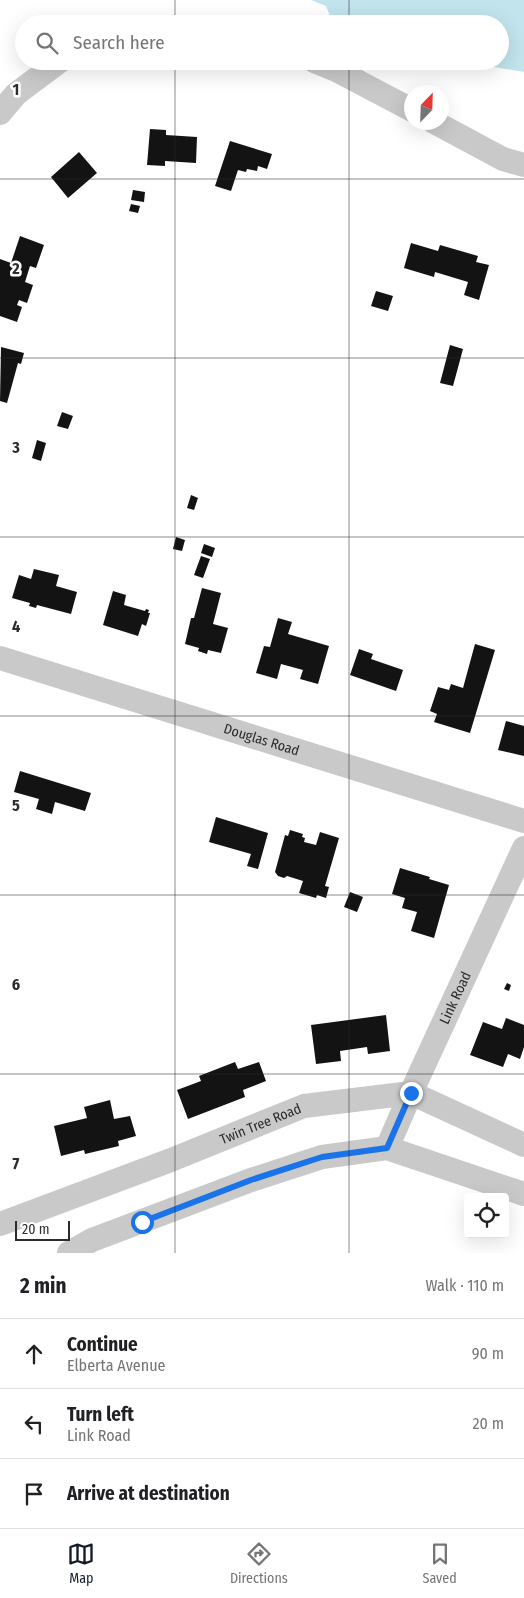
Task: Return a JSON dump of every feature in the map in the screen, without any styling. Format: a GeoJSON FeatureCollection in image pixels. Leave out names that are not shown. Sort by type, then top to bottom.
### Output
{"type":"FeatureCollection","features":[{"type":"Feature","properties":{"kind":"street"},"geometry":{"type":"LineString","coordinates":[[0,113],[16,94],[48,70]]}},
{"type":"Feature","properties":{"kind":"street"},"geometry":{"type":"LineString","coordinates":[[336,70],[404,106]]}},
{"type":"Feature","properties":{"kind":"street"},"geometry":{"type":"LineString","coordinates":[[449,130],[503,159],[524,164]]}},
{"type":"Feature","properties":{"kind":"street","name":"Douglas Road"},"geometry":{"type":"LineString","coordinates":[[0,658],[524,821]]}},
{"type":"Feature","properties":{"kind":"street","name":"Link Road"},"geometry":{"type":"LineString","coordinates":[[387,1148],[524,848]]}},
{"type":"Feature","properties":{"kind":"street"},"geometry":{"type":"LineString","coordinates":[[411,1093],[524,1145]]}},
{"type":"Feature","properties":{"kind":"street","name":"Twin Tree Road"},"geometry":{"type":"LineString","coordinates":[[0,1224],[171,1160],[304,1106],[411,1093]]}},
{"type":"Feature","properties":{"kind":"street"},"geometry":{"type":"LineString","coordinates":[[68,1253],[92,1240],[251,1180],[322,1157],[387,1148],[524,1194]]}},
{"type":"Feature","properties":{"kind":"water"},"geometry":{"type":"Polygon","coordinates":[[[311,0],[524,0],[524,72],[509,69],[509,15],[330,15],[326,6],[311,0]]]}},
{"type":"Feature","properties":{"kind":"building"},"geometry":{"type":"Polygon","coordinates":[[[150,129],[166,130],[166,135],[197,137],[196,163],[165,161],[165,166],[147,165],[150,129]]]}},
{"type":"Feature","properties":{"kind":"building"},"geometry":{"type":"Polygon","coordinates":[[[230,141],[272,154],[267,169],[258,166],[257,171],[247,169],[246,172],[238,170],[231,191],[215,186],[230,141]]]}},
{"type":"Feature","properties":{"kind":"building"},"geometry":{"type":"Polygon","coordinates":[[[79,152],[97,173],[68,198],[51,177],[79,152]]]}},
{"type":"Feature","properties":{"kind":"building"},"geometry":{"type":"Polygon","coordinates":[[[133,190],[145,192],[144,202],[131,200],[133,190]]]}},
{"type":"Feature","properties":{"kind":"building"},"geometry":{"type":"Polygon","coordinates":[[[131,204],[140,206],[138,213],[129,211],[131,204]]]}},
{"type":"Feature","properties":{"kind":"building"},"geometry":{"type":"Polygon","coordinates":[[[20,236],[44,245],[36,268],[30,266],[25,282],[33,285],[27,303],[19,300],[17,305],[22,307],[17,322],[0,316],[0,259],[11,263],[20,236]]]}},
{"type":"Feature","properties":{"kind":"building"},"geometry":{"type":"Polygon","coordinates":[[[411,243],[438,251],[440,245],[478,256],[476,262],[489,265],[479,300],[464,295],[468,282],[435,272],[434,277],[404,268],[411,243]]]}},
{"type":"Feature","properties":{"kind":"building"},"geometry":{"type":"Polygon","coordinates":[[[376,291],[393,296],[388,311],[371,306],[376,291]]]}},
{"type":"Feature","properties":{"kind":"building"},"geometry":{"type":"Polygon","coordinates":[[[450,345],[463,349],[453,386],[440,383],[450,345]]]}},
{"type":"Feature","properties":{"kind":"building"},"geometry":{"type":"Polygon","coordinates":[[[1,347],[24,353],[21,364],[18,363],[7,403],[0,401],[1,347]]]}},
{"type":"Feature","properties":{"kind":"building"},"geometry":{"type":"Polygon","coordinates":[[[62,412],[73,416],[68,429],[57,426],[62,412]]]}},
{"type":"Feature","properties":{"kind":"building"},"geometry":{"type":"Polygon","coordinates":[[[37,440],[46,443],[41,461],[32,458],[37,440]]]}},
{"type":"Feature","properties":{"kind":"building"},"geometry":{"type":"Polygon","coordinates":[[[191,495],[198,498],[194,510],[187,508],[191,495]]]}},
{"type":"Feature","properties":{"kind":"building"},"geometry":{"type":"Polygon","coordinates":[[[176,537],[185,540],[182,551],[173,549],[176,537]]]}},
{"type":"Feature","properties":{"kind":"building"},"geometry":{"type":"Polygon","coordinates":[[[204,544],[215,548],[212,557],[201,553],[204,544]]]}},
{"type":"Feature","properties":{"kind":"building"},"geometry":{"type":"Polygon","coordinates":[[[201,556],[210,559],[203,578],[194,575],[201,556]]]}},
{"type":"Feature","properties":{"kind":"building"},"geometry":{"type":"Polygon","coordinates":[[[34,569],[59,575],[56,586],[77,592],[71,614],[37,605],[36,608],[29,606],[30,603],[12,598],[19,575],[31,579],[34,569]]]}},
{"type":"Feature","properties":{"kind":"building"},"geometry":{"type":"Polygon","coordinates":[[[202,588],[221,593],[213,624],[228,628],[221,653],[208,650],[207,654],[198,651],[199,648],[185,644],[191,618],[194,618],[202,588]]]}},
{"type":"Feature","properties":{"kind":"building"},"geometry":{"type":"Polygon","coordinates":[[[113,591],[126,595],[124,605],[145,611],[146,609],[149,610],[148,613],[150,613],[146,626],[142,624],[138,636],[103,625],[113,591]]]}},
{"type":"Feature","properties":{"kind":"building"},"geometry":{"type":"Polygon","coordinates":[[[278,618],[292,622],[288,634],[329,646],[318,684],[300,679],[303,670],[281,664],[277,679],[256,673],[264,646],[270,647],[278,618]]]}},
{"type":"Feature","properties":{"kind":"building"},"geometry":{"type":"Polygon","coordinates":[[[475,644],[495,650],[470,733],[434,722],[437,714],[430,711],[438,687],[449,690],[451,684],[463,688],[475,644]]]}},
{"type":"Feature","properties":{"kind":"building"},"geometry":{"type":"Polygon","coordinates":[[[359,649],[373,654],[371,659],[403,670],[396,691],[350,675],[359,649]]]}},
{"type":"Feature","properties":{"kind":"building"},"geometry":{"type":"Polygon","coordinates":[[[506,721],[524,726],[524,756],[498,750],[506,721]]]}},
{"type":"Feature","properties":{"kind":"building"},"geometry":{"type":"Polygon","coordinates":[[[20,771],[91,793],[85,811],[55,802],[52,814],[36,809],[39,799],[14,792],[20,771]]]}},
{"type":"Feature","properties":{"kind":"building"},"geometry":{"type":"Polygon","coordinates":[[[216,817],[268,833],[258,869],[247,866],[251,854],[209,842],[216,817]]]}},
{"type":"Feature","properties":{"kind":"building"},"geometry":{"type":"Polygon","coordinates":[[[290,830],[303,834],[304,842],[316,845],[320,832],[339,838],[325,886],[329,887],[326,898],[317,895],[316,898],[299,893],[303,881],[287,876],[284,878],[278,876],[275,872],[285,835],[288,836],[290,830]]]}},
{"type":"Feature","properties":{"kind":"building"},"geometry":{"type":"Polygon","coordinates":[[[400,868],[449,885],[434,938],[411,931],[417,912],[402,908],[405,898],[392,894],[400,868]]]}},
{"type":"Feature","properties":{"kind":"building"},"geometry":{"type":"Polygon","coordinates":[[[350,892],[363,897],[357,912],[344,907],[350,892]]]}},
{"type":"Feature","properties":{"kind":"building"},"geometry":{"type":"Polygon","coordinates":[[[507,983],[511,985],[509,991],[504,989],[507,983]]]}},
{"type":"Feature","properties":{"kind":"building"},"geometry":{"type":"Polygon","coordinates":[[[386,1015],[390,1051],[368,1054],[367,1047],[340,1051],[341,1061],[316,1064],[311,1025],[386,1015]]]}},
{"type":"Feature","properties":{"kind":"building"},"geometry":{"type":"Polygon","coordinates":[[[506,1018],[524,1025],[524,1047],[520,1059],[508,1054],[503,1067],[470,1055],[483,1022],[502,1029],[506,1018]]]}},
{"type":"Feature","properties":{"kind":"building"},"geometry":{"type":"Polygon","coordinates":[[[235,1062],[238,1069],[259,1062],[266,1081],[243,1090],[245,1097],[188,1119],[177,1090],[201,1081],[199,1076],[235,1062]]]}},
{"type":"Feature","properties":{"kind":"building"},"geometry":{"type":"Polygon","coordinates":[[[110,1100],[114,1119],[130,1116],[136,1136],[118,1141],[119,1146],[85,1154],[84,1150],[61,1156],[54,1126],[87,1118],[84,1107],[110,1100]]]}},
{"type":"Feature","properties":{"kind":"route"},"geometry":{"type":"LineString","coordinates":[[142,1222],[251,1180],[322,1157],[387,1148],[411,1093]]}}]}
